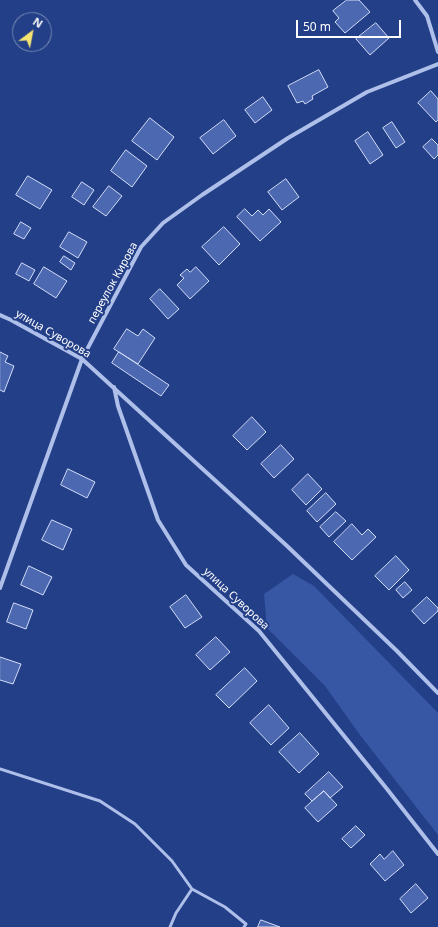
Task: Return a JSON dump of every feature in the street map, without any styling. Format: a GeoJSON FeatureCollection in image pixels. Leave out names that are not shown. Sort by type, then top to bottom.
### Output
{"type":"FeatureCollection","features":[{"type":"Feature","properties":{"kind":"street"},"geometry":{"type":"LineString","coordinates":[[415,0],[427,16],[438,52]]}},
{"type":"Feature","properties":{"kind":"street","name":"переулок Кирова"},"geometry":{"type":"LineString","coordinates":[[0,588],[82,359],[141,247],[163,223],[202,195],[288,138],[367,92],[438,64]]}},
{"type":"Feature","properties":{"kind":"street","name":"улица Суворова"},"geometry":{"type":"LineString","coordinates":[[0,315],[82,359],[286,545],[397,651],[438,693]]}},
{"type":"Feature","properties":{"kind":"street","name":"улица Суворова"},"geometry":{"type":"LineString","coordinates":[[114,387],[118,406],[158,520],[186,565],[259,631],[438,854]]}},
{"type":"Feature","properties":{"kind":"lane"},"geometry":{"type":"LineString","coordinates":[[0,769],[100,801],[135,824],[172,861],[192,889],[225,907],[246,924],[244,927]]}},
{"type":"Feature","properties":{"kind":"lane"},"geometry":{"type":"LineString","coordinates":[[170,927],[176,913],[192,889]]}},
{"type":"Feature","properties":{"kind":"shaded area"},"geometry":{"type":"Polygon","coordinates":[[[293,574],[314,586],[438,713],[438,835],[360,735],[325,686],[267,628],[264,594],[293,574]]]}},
{"type":"Feature","properties":{"kind":"building"},"geometry":{"type":"Polygon","coordinates":[[[347,0],[359,0],[370,12],[345,33],[335,22],[339,18],[333,11],[347,0]]]}},
{"type":"Feature","properties":{"kind":"building"},"geometry":{"type":"Polygon","coordinates":[[[376,23],[389,38],[370,55],[356,39],[376,23]]]}},
{"type":"Feature","properties":{"kind":"building"},"geometry":{"type":"Polygon","coordinates":[[[319,70],[328,87],[312,96],[313,99],[305,104],[303,101],[297,103],[288,86],[319,70]]]}},
{"type":"Feature","properties":{"kind":"building"},"geometry":{"type":"Polygon","coordinates":[[[431,91],[438,99],[438,120],[436,122],[418,103],[431,91]]]}},
{"type":"Feature","properties":{"kind":"building"},"geometry":{"type":"Polygon","coordinates":[[[263,97],[272,110],[255,123],[245,110],[263,97]]]}},
{"type":"Feature","properties":{"kind":"building"},"geometry":{"type":"Polygon","coordinates":[[[150,118],[174,137],[157,160],[132,141],[150,118]]]}},
{"type":"Feature","properties":{"kind":"building"},"geometry":{"type":"Polygon","coordinates":[[[224,120],[236,136],[213,154],[200,138],[224,120]]]}},
{"type":"Feature","properties":{"kind":"building"},"geometry":{"type":"Polygon","coordinates":[[[392,122],[405,142],[396,148],[383,128],[392,122]]]}},
{"type":"Feature","properties":{"kind":"building"},"geometry":{"type":"Polygon","coordinates":[[[368,132],[383,155],[370,164],[355,141],[368,132]]]}},
{"type":"Feature","properties":{"kind":"building"},"geometry":{"type":"Polygon","coordinates":[[[432,139],[438,145],[438,155],[434,159],[423,147],[432,139]]]}},
{"type":"Feature","properties":{"kind":"building"},"geometry":{"type":"Polygon","coordinates":[[[126,150],[147,166],[132,187],[111,171],[126,150]]]}},
{"type":"Feature","properties":{"kind":"building"},"geometry":{"type":"Polygon","coordinates":[[[28,176],[52,190],[40,209],[16,195],[28,176]]]}},
{"type":"Feature","properties":{"kind":"building"},"geometry":{"type":"Polygon","coordinates":[[[286,179],[299,197],[282,210],[268,192],[286,179]]]}},
{"type":"Feature","properties":{"kind":"building"},"geometry":{"type":"Polygon","coordinates":[[[82,182],[94,190],[84,205],[72,197],[82,182]]]}},
{"type":"Feature","properties":{"kind":"building"},"geometry":{"type":"Polygon","coordinates":[[[109,186],[122,196],[106,216],[93,207],[109,186]]]}},
{"type":"Feature","properties":{"kind":"building"},"geometry":{"type":"Polygon","coordinates":[[[245,209],[252,216],[258,210],[263,215],[269,209],[281,222],[260,241],[237,217],[245,209]]]}},
{"type":"Feature","properties":{"kind":"building"},"geometry":{"type":"Polygon","coordinates":[[[21,222],[31,228],[24,239],[14,234],[21,222]]]}},
{"type":"Feature","properties":{"kind":"building"},"geometry":{"type":"Polygon","coordinates":[[[224,227],[240,244],[219,265],[202,247],[224,227]]]}},
{"type":"Feature","properties":{"kind":"building"},"geometry":{"type":"Polygon","coordinates":[[[69,232],[87,242],[78,258],[60,247],[69,232]]]}},
{"type":"Feature","properties":{"kind":"building"},"geometry":{"type":"Polygon","coordinates":[[[64,256],[75,263],[71,270],[60,262],[64,256]]]}},
{"type":"Feature","properties":{"kind":"building"},"geometry":{"type":"Polygon","coordinates":[[[22,263],[35,270],[29,281],[16,274],[22,263]]]}},
{"type":"Feature","properties":{"kind":"building"},"geometry":{"type":"Polygon","coordinates":[[[44,267],[67,281],[56,298],[34,284],[44,267]]]}},
{"type":"Feature","properties":{"kind":"building"},"geometry":{"type":"Polygon","coordinates":[[[196,267],[209,281],[190,299],[177,285],[184,278],[180,275],[187,269],[190,272],[196,267]]]}},
{"type":"Feature","properties":{"kind":"building"},"geometry":{"type":"Polygon","coordinates":[[[160,289],[179,309],[168,319],[150,299],[160,289]]]}},
{"type":"Feature","properties":{"kind":"building"},"geometry":{"type":"Polygon","coordinates":[[[127,329],[138,336],[143,329],[155,338],[138,364],[114,349],[127,329]]]}},
{"type":"Feature","properties":{"kind":"building"},"geometry":{"type":"Polygon","coordinates":[[[0,352],[8,356],[5,362],[14,366],[4,392],[0,390],[0,352]]]}},
{"type":"Feature","properties":{"kind":"building"},"geometry":{"type":"Polygon","coordinates":[[[119,352],[169,385],[161,396],[112,363],[119,352]]]}},
{"type":"Feature","properties":{"kind":"building"},"geometry":{"type":"Polygon","coordinates":[[[252,417],[266,432],[247,450],[233,436],[252,417]]]}},
{"type":"Feature","properties":{"kind":"building"},"geometry":{"type":"Polygon","coordinates":[[[281,445],[294,459],[274,478],[261,464],[281,445]]]}},
{"type":"Feature","properties":{"kind":"building"},"geometry":{"type":"Polygon","coordinates":[[[68,469],[95,482],[87,498],[61,485],[68,469]]]}},
{"type":"Feature","properties":{"kind":"building"},"geometry":{"type":"Polygon","coordinates":[[[308,474],[322,489],[306,505],[292,490],[308,474]]]}},
{"type":"Feature","properties":{"kind":"building"},"geometry":{"type":"Polygon","coordinates":[[[326,493],[336,504],[317,522],[307,511],[326,493]]]}},
{"type":"Feature","properties":{"kind":"building"},"geometry":{"type":"Polygon","coordinates":[[[336,512],[346,521],[329,537],[320,527],[336,512]]]}},
{"type":"Feature","properties":{"kind":"building"},"geometry":{"type":"Polygon","coordinates":[[[52,520],[72,529],[63,550],[42,540],[52,520]]]}},
{"type":"Feature","properties":{"kind":"building"},"geometry":{"type":"Polygon","coordinates":[[[352,524],[362,535],[368,529],[376,537],[352,560],[334,542],[352,524]]]}},
{"type":"Feature","properties":{"kind":"building"},"geometry":{"type":"Polygon","coordinates":[[[396,556],[409,570],[389,590],[375,576],[396,556]]]}},
{"type":"Feature","properties":{"kind":"building"},"geometry":{"type":"Polygon","coordinates":[[[29,566],[52,577],[43,595],[21,585],[29,566]]]}},
{"type":"Feature","properties":{"kind":"building"},"geometry":{"type":"Polygon","coordinates":[[[405,582],[412,590],[403,598],[396,590],[405,582]]]}},
{"type":"Feature","properties":{"kind":"building"},"geometry":{"type":"Polygon","coordinates":[[[186,595],[202,617],[185,628],[170,607],[186,595]]]}},
{"type":"Feature","properties":{"kind":"building"},"geometry":{"type":"Polygon","coordinates":[[[427,597],[438,608],[438,611],[424,624],[412,611],[427,597]]]}},
{"type":"Feature","properties":{"kind":"building"},"geometry":{"type":"Polygon","coordinates":[[[14,603],[33,610],[26,629],[7,622],[14,603]]]}},
{"type":"Feature","properties":{"kind":"building"},"geometry":{"type":"Polygon","coordinates":[[[216,637],[230,652],[210,670],[196,655],[216,637]]]}},
{"type":"Feature","properties":{"kind":"building"},"geometry":{"type":"Polygon","coordinates":[[[0,657],[21,664],[13,684],[0,680],[0,657]]]}},
{"type":"Feature","properties":{"kind":"building"},"geometry":{"type":"Polygon","coordinates":[[[245,668],[257,681],[229,708],[216,695],[245,668]]]}},
{"type":"Feature","properties":{"kind":"building"},"geometry":{"type":"Polygon","coordinates":[[[269,705],[289,728],[271,745],[250,723],[269,705]]]}},
{"type":"Feature","properties":{"kind":"building"},"geometry":{"type":"Polygon","coordinates":[[[300,733],[319,754],[299,773],[279,752],[300,733]]]}},
{"type":"Feature","properties":{"kind":"building"},"geometry":{"type":"Polygon","coordinates":[[[329,772],[343,787],[330,798],[324,791],[312,801],[305,794],[329,772]]]}},
{"type":"Feature","properties":{"kind":"building"},"geometry":{"type":"Polygon","coordinates":[[[324,791],[337,805],[318,822],[305,808],[324,791]]]}},
{"type":"Feature","properties":{"kind":"building"},"geometry":{"type":"Polygon","coordinates":[[[356,826],[365,835],[351,848],[342,839],[356,826]]]}},
{"type":"Feature","properties":{"kind":"building"},"geometry":{"type":"Polygon","coordinates":[[[393,851],[404,865],[385,881],[370,864],[380,854],[384,859],[393,851]]]}},
{"type":"Feature","properties":{"kind":"building"},"geometry":{"type":"Polygon","coordinates":[[[416,884],[428,898],[411,913],[400,899],[416,884]]]}},
{"type":"Feature","properties":{"kind":"building"},"geometry":{"type":"Polygon","coordinates":[[[261,920],[280,927],[258,927],[261,920]]]}}]}
